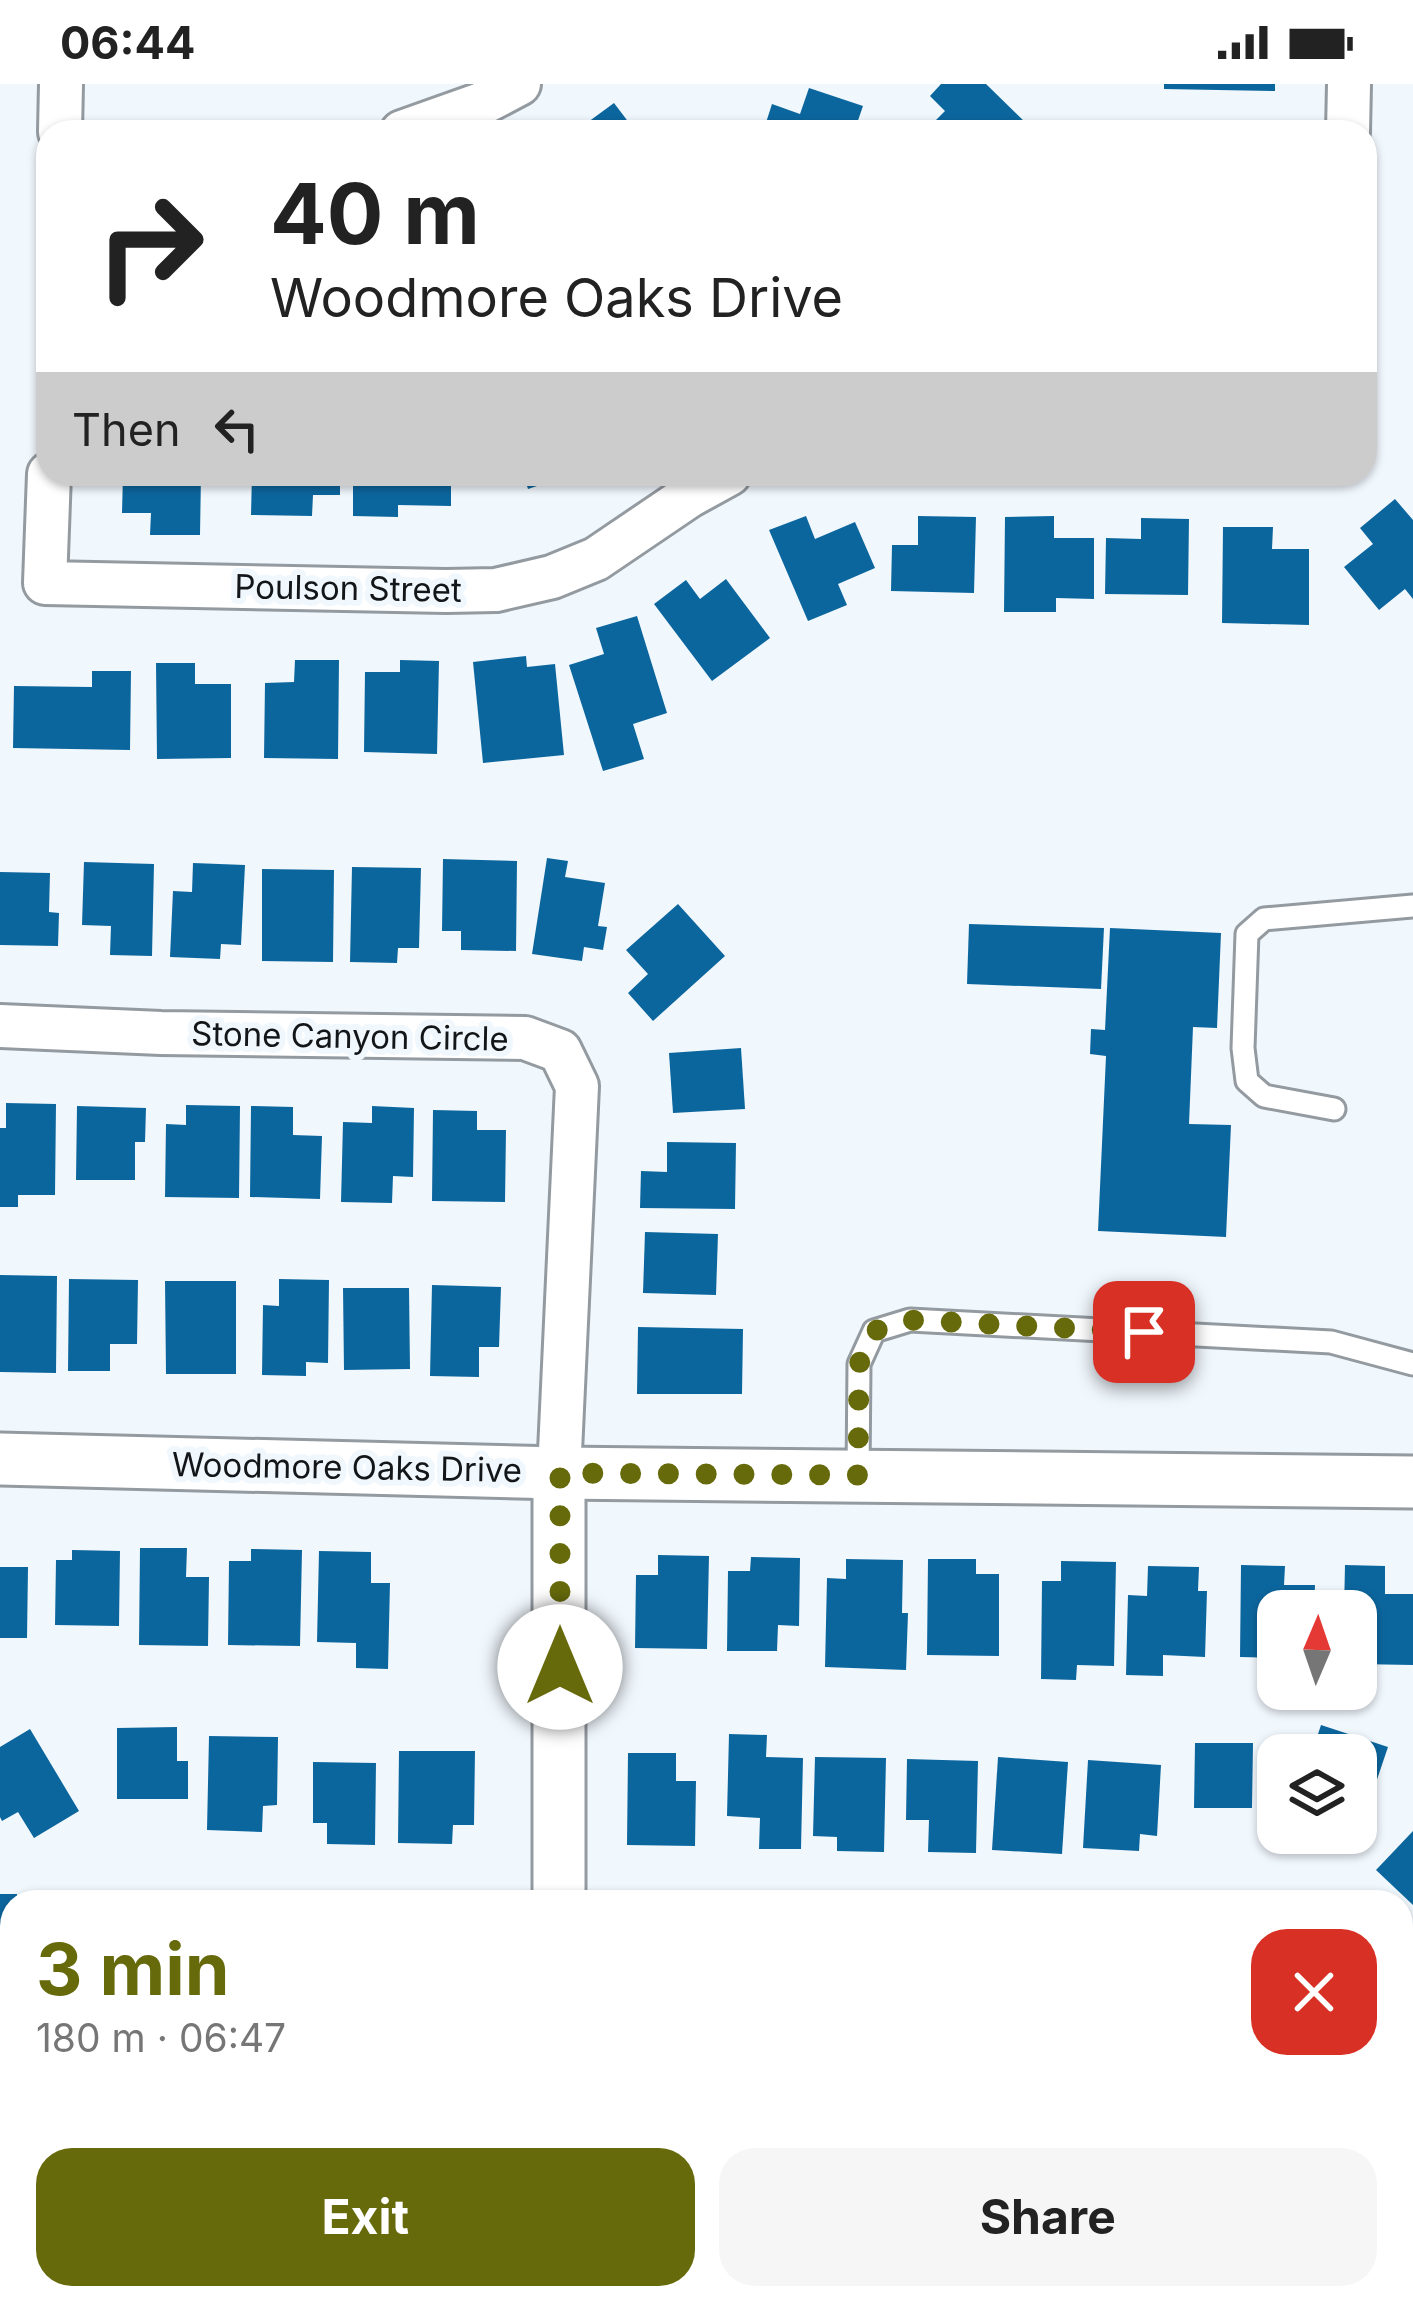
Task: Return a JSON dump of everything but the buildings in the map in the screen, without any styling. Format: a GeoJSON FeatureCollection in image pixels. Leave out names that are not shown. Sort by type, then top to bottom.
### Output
{"type":"FeatureCollection","features":[{"type":"Feature","properties":{"kind":"street"},"geometry":{"type":"LineString","coordinates":[[60,120],[61,84]]}},
{"type":"Feature","properties":{"kind":"street"},"geometry":{"type":"LineString","coordinates":[[436,120],[519,84]]}},
{"type":"Feature","properties":{"kind":"street"},"geometry":{"type":"LineString","coordinates":[[1348,84],[1348,120]]}},
{"type":"Feature","properties":{"kind":"street","name":"Poulson Street"},"geometry":{"type":"LineString","coordinates":[[49,486],[45,583],[446,592],[496,590],[552,577],[596,559],[707,486]]}},
{"type":"Feature","properties":{"kind":"street","name":"Stone Canyon Circle"},"geometry":{"type":"LineString","coordinates":[[0,1026],[161,1034],[525,1038],[560,1052],[577,1085],[560,1473]]}},
{"type":"Feature","properties":{"kind":"street","name":"Woodmore Oaks Drive"},"geometry":{"type":"LineString","coordinates":[[0,1459],[560,1473],[1413,1482]]}},
{"type":"Feature","properties":{"kind":"street"},"geometry":{"type":"LineString","coordinates":[[559,1890],[560,1473]]}},
{"type":"Feature","properties":{"kind":"lane"},"geometry":{"type":"LineString","coordinates":[[1334,1109],[1264,1096],[1247,1081],[1243,1048],[1247,934],[1264,919],[1413,906]]}},
{"type":"Feature","properties":{"kind":"lane"},"geometry":{"type":"LineString","coordinates":[[858,1475],[859,1364],[874,1331],[910,1320],[1331,1342],[1413,1364]]}},
{"type":"Feature","properties":{"kind":"route"},"geometry":{"type":"LineString","coordinates":[[560,1667],[560,1473],[858,1475],[859,1364],[874,1331],[910,1320],[1144,1332]]}}]}
